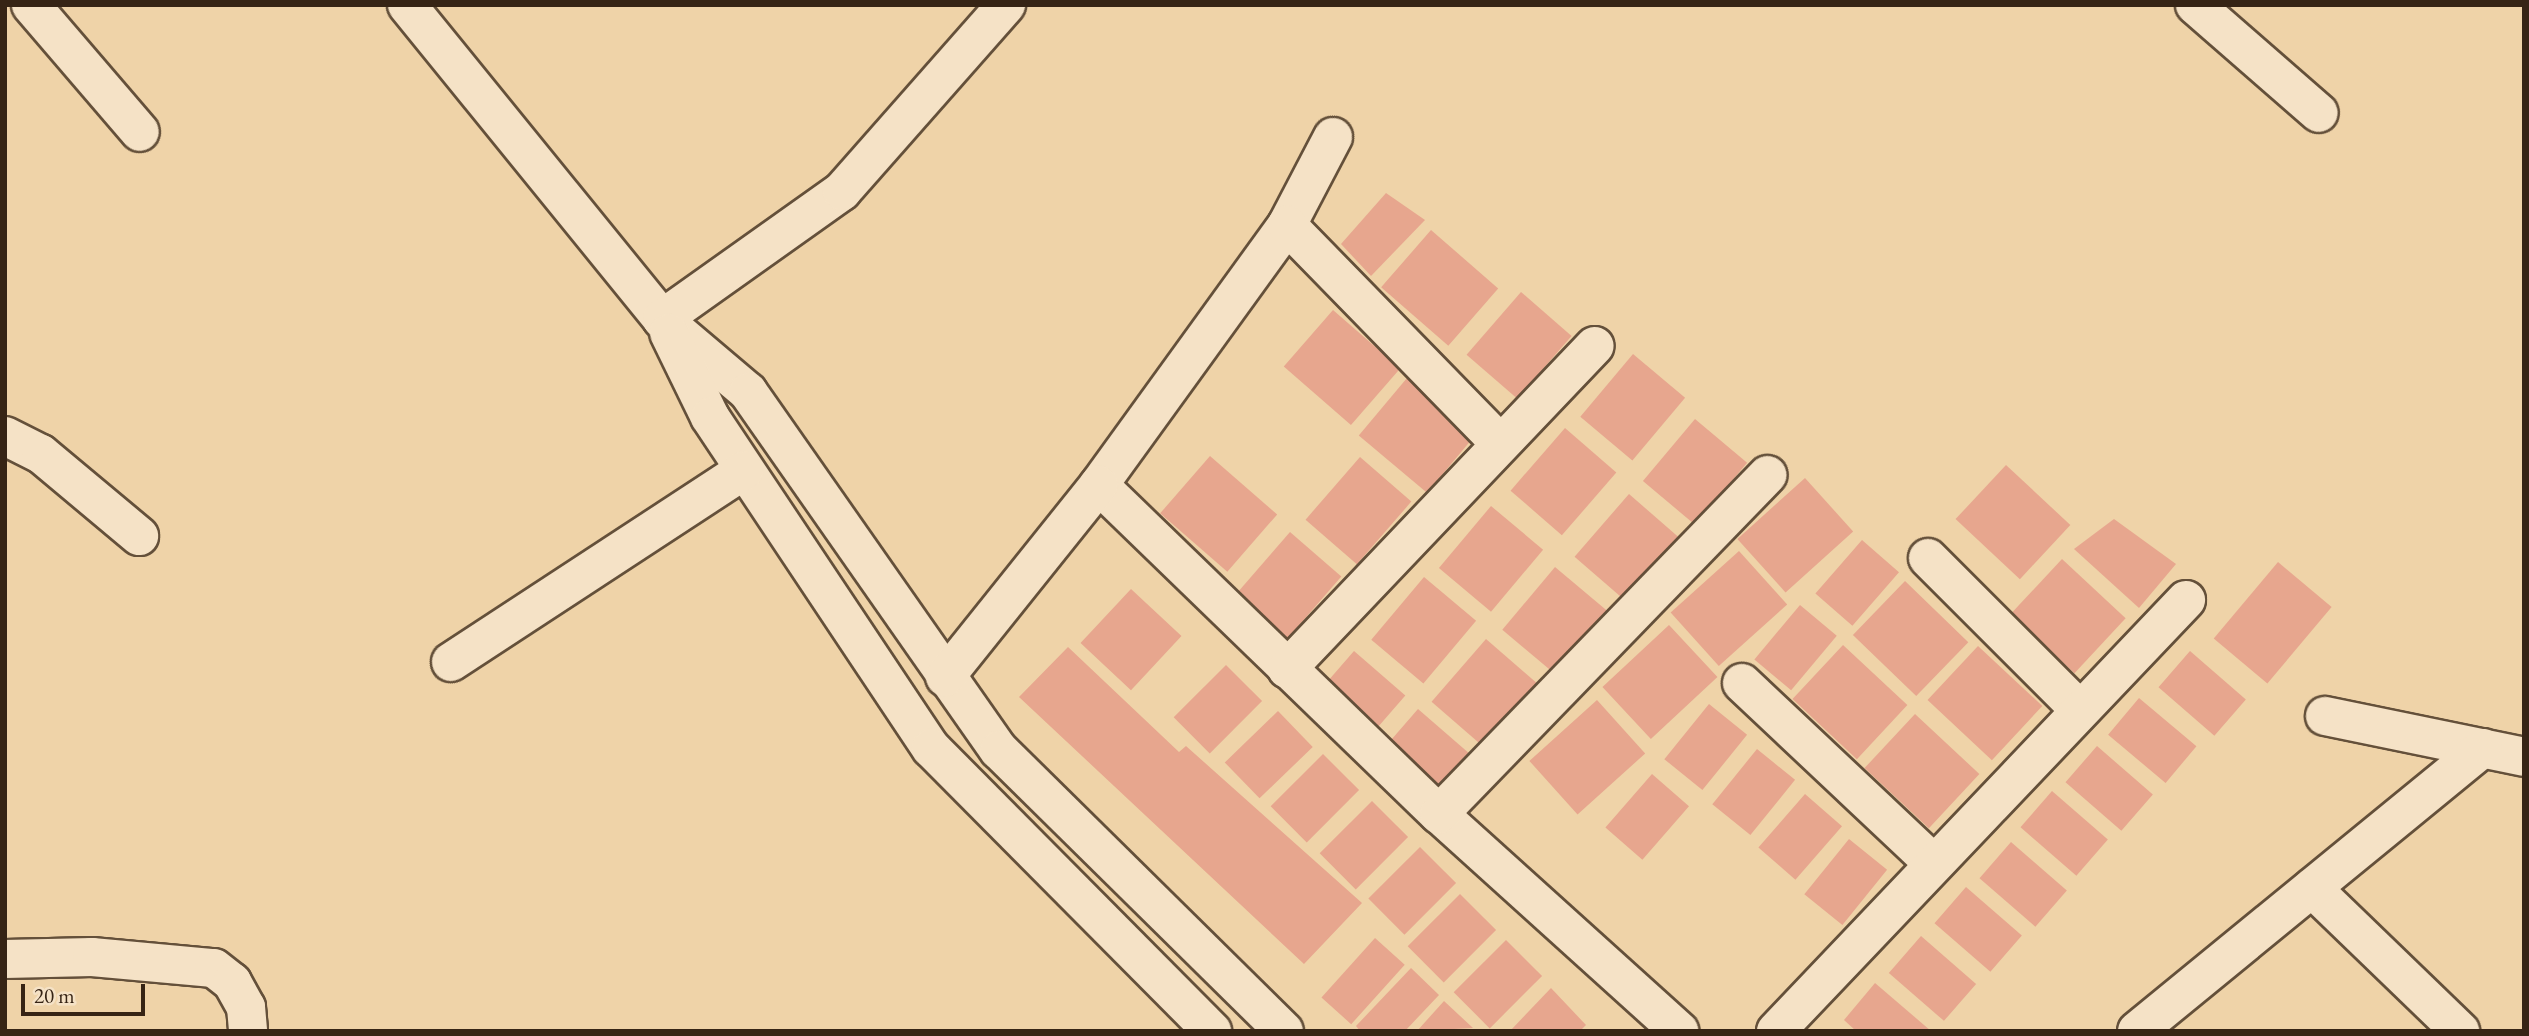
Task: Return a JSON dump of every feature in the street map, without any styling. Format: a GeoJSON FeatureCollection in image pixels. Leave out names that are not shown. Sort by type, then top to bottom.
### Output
{"type":"FeatureCollection","features":[{"type":"Feature","properties":{"kind":"street"},"geometry":{"type":"LineString","coordinates":[[31,5],[140,132]]}},
{"type":"Feature","properties":{"kind":"street"},"geometry":{"type":"LineString","coordinates":[[407,5],[662,319],[744,470],[931,748],[1212,1031]]}},
{"type":"Feature","properties":{"kind":"street"},"geometry":{"type":"LineString","coordinates":[[662,319],[842,191],[1006,5]]}},
{"type":"Feature","properties":{"kind":"street"},"geometry":{"type":"LineString","coordinates":[[2195,5],[2319,113]]}},
{"type":"Feature","properties":{"kind":"street"},"geometry":{"type":"LineString","coordinates":[[945,677],[1099,485],[1287,225],[1333,137]]}},
{"type":"Feature","properties":{"kind":"street"},"geometry":{"type":"LineString","coordinates":[[1287,225],[1500,443]]}},
{"type":"Feature","properties":{"kind":"street"},"geometry":{"type":"LineString","coordinates":[[662,319],[748,392],[945,677],[1032,787],[1284,1031]]}},
{"type":"Feature","properties":{"kind":"street"},"geometry":{"type":"LineString","coordinates":[[1287,669],[1595,346]]}},
{"type":"Feature","properties":{"kind":"street"},"geometry":{"type":"LineString","coordinates":[[5,436],[41,454],[139,536]]}},
{"type":"Feature","properties":{"kind":"street"},"geometry":{"type":"LineString","coordinates":[[451,662],[744,470]]}},
{"type":"Feature","properties":{"kind":"street"},"geometry":{"type":"LineString","coordinates":[[1439,814],[1768,475]]}},
{"type":"Feature","properties":{"kind":"street"},"geometry":{"type":"LineString","coordinates":[[1099,485],[1439,814],[1679,1031]]}},
{"type":"Feature","properties":{"kind":"street"},"geometry":{"type":"LineString","coordinates":[[1928,558],[2078,708]]}},
{"type":"Feature","properties":{"kind":"street"},"geometry":{"type":"LineString","coordinates":[[1776,1031],[2078,708],[2186,600]]}},
{"type":"Feature","properties":{"kind":"street"},"geometry":{"type":"LineString","coordinates":[[1742,682],[1932,862]]}},
{"type":"Feature","properties":{"kind":"street"},"geometry":{"type":"LineString","coordinates":[[2325,716],[2524,757]]}},
{"type":"Feature","properties":{"kind":"street"},"geometry":{"type":"LineString","coordinates":[[2137,1031],[2483,748]]}},
{"type":"Feature","properties":{"kind":"street"},"geometry":{"type":"LineString","coordinates":[[2312,888],[2460,1031]]}},
{"type":"Feature","properties":{"kind":"street"},"geometry":{"type":"LineString","coordinates":[[5,960],[92,957],[214,968],[232,982],[255,1023]]}},
{"type":"Feature","properties":{"kind":"building"},"geometry":{"type":"Polygon","coordinates":[[[1386,193],[1425,220],[1371,276],[1341,244],[1386,193]]]}},
{"type":"Feature","properties":{"kind":"building"},"geometry":{"type":"Polygon","coordinates":[[[1431,230],[1498,288],[1448,346],[1381,287],[1431,230]]]}},
{"type":"Feature","properties":{"kind":"building"},"geometry":{"type":"Polygon","coordinates":[[[1521,292],[1572,336],[1517,399],[1467,355],[1521,292]]]}},
{"type":"Feature","properties":{"kind":"building"},"geometry":{"type":"Polygon","coordinates":[[[1333,310],[1400,368],[1351,425],[1284,367],[1333,310]]]}},
{"type":"Feature","properties":{"kind":"building"},"geometry":{"type":"Polygon","coordinates":[[[1633,354],[1685,398],[1632,461],[1580,417],[1633,354]]]}},
{"type":"Feature","properties":{"kind":"building"},"geometry":{"type":"Polygon","coordinates":[[[1407,378],[1475,435],[1427,493],[1359,435],[1407,378]]]}},
{"type":"Feature","properties":{"kind":"building"},"geometry":{"type":"Polygon","coordinates":[[[1695,419],[1747,463],[1695,525],[1643,481],[1695,419]]]}},
{"type":"Feature","properties":{"kind":"building"},"geometry":{"type":"Polygon","coordinates":[[[1565,428],[1616,473],[1562,535],[1511,491],[1565,428]]]}},
{"type":"Feature","properties":{"kind":"building"},"geometry":{"type":"Polygon","coordinates":[[[1210,456],[1277,514],[1227,572],[1160,513],[1210,456]]]}},
{"type":"Feature","properties":{"kind":"building"},"geometry":{"type":"Polygon","coordinates":[[[1360,457],[1411,502],[1357,564],[1306,520],[1360,457]]]}},
{"type":"Feature","properties":{"kind":"building"},"geometry":{"type":"Polygon","coordinates":[[[2006,465],[2070,525],[2020,579],[1956,519],[2006,465]]]}},
{"type":"Feature","properties":{"kind":"building"},"geometry":{"type":"Polygon","coordinates":[[[1805,478],[1853,532],[1786,592],[1737,539],[1805,478]]]}},
{"type":"Feature","properties":{"kind":"building"},"geometry":{"type":"Polygon","coordinates":[[[1629,494],[1680,538],[1625,601],[1575,557],[1629,494]]]}},
{"type":"Feature","properties":{"kind":"building"},"geometry":{"type":"Polygon","coordinates":[[[1491,506],[1543,550],[1491,612],[1439,568],[1491,506]]]}},
{"type":"Feature","properties":{"kind":"building"},"geometry":{"type":"Polygon","coordinates":[[[2114,519],[2176,564],[2139,608],[2074,549],[2114,519]]]}},
{"type":"Feature","properties":{"kind":"building"},"geometry":{"type":"Polygon","coordinates":[[[1290,532],[1341,577],[1288,638],[1236,594],[1290,532]]]}},
{"type":"Feature","properties":{"kind":"building"},"geometry":{"type":"Polygon","coordinates":[[[1862,540],[1899,572],[1852,626],[1815,594],[1862,540]]]}},
{"type":"Feature","properties":{"kind":"building"},"geometry":{"type":"Polygon","coordinates":[[[1739,551],[1787,605],[1719,666],[1671,613],[1739,551]]]}},
{"type":"Feature","properties":{"kind":"building"},"geometry":{"type":"Polygon","coordinates":[[[2062,559],[2126,618],[2074,673],[2011,614],[2062,559]]]}},
{"type":"Feature","properties":{"kind":"building"},"geometry":{"type":"Polygon","coordinates":[[[2278,562],[2332,607],[2267,684],[2214,639],[2278,562]]]}},
{"type":"Feature","properties":{"kind":"building"},"geometry":{"type":"Polygon","coordinates":[[[1555,567],[1607,611],[1554,674],[1502,630],[1555,567]]]}},
{"type":"Feature","properties":{"kind":"building"},"geometry":{"type":"Polygon","coordinates":[[[1424,577],[1476,621],[1423,684],[1371,640],[1424,577]]]}},
{"type":"Feature","properties":{"kind":"building"},"geometry":{"type":"Polygon","coordinates":[[[1905,581],[1968,642],[1916,696],[1853,635],[1905,581]]]}},
{"type":"Feature","properties":{"kind":"building"},"geometry":{"type":"Polygon","coordinates":[[[1131,589],[1181,636],[1131,690],[1081,643],[1131,589]]]}},
{"type":"Feature","properties":{"kind":"building"},"geometry":{"type":"Polygon","coordinates":[[[1800,605],[1837,636],[1791,690],[1754,659],[1800,605]]]}},
{"type":"Feature","properties":{"kind":"building"},"geometry":{"type":"Polygon","coordinates":[[[1669,625],[1717,677],[1651,739],[1602,687],[1669,625]]]}},
{"type":"Feature","properties":{"kind":"building"},"geometry":{"type":"Polygon","coordinates":[[[1486,639],[1537,684],[1483,746],[1432,702],[1486,639]]]}},
{"type":"Feature","properties":{"kind":"building"},"geometry":{"type":"Polygon","coordinates":[[[1843,645],[1907,705],[1857,759],[1793,699],[1843,645]]]}},
{"type":"Feature","properties":{"kind":"building"},"geometry":{"type":"Polygon","coordinates":[[[1978,646],[2042,706],[1992,760],[1928,700],[1978,646]]]}},
{"type":"Feature","properties":{"kind":"building"},"geometry":{"type":"Polygon","coordinates":[[[1068,647],[1179,752],[1186,746],[1362,903],[1304,964],[1019,697],[1068,647]]]}},
{"type":"Feature","properties":{"kind":"building"},"geometry":{"type":"Polygon","coordinates":[[[1354,651],[1405,696],[1374,731],[1323,686],[1354,651]]]}},
{"type":"Feature","properties":{"kind":"building"},"geometry":{"type":"Polygon","coordinates":[[[2190,651],[2246,700],[2214,736],[2159,687],[2190,651]]]}},
{"type":"Feature","properties":{"kind":"building"},"geometry":{"type":"Polygon","coordinates":[[[1226,665],[1262,701],[1210,753],[1174,717],[1226,665]]]}},
{"type":"Feature","properties":{"kind":"building"},"geometry":{"type":"Polygon","coordinates":[[[2139,698],[2196,746],[2166,783],[2108,735],[2139,698]]]}},
{"type":"Feature","properties":{"kind":"building"},"geometry":{"type":"Polygon","coordinates":[[[1597,700],[1645,754],[1578,814],[1529,761],[1597,700]]]}},
{"type":"Feature","properties":{"kind":"building"},"geometry":{"type":"Polygon","coordinates":[[[1709,704],[1747,735],[1702,790],[1664,759],[1709,704]]]}},
{"type":"Feature","properties":{"kind":"building"},"geometry":{"type":"Polygon","coordinates":[[[1418,709],[1469,754],[1438,789],[1387,744],[1418,709]]]}},
{"type":"Feature","properties":{"kind":"building"},"geometry":{"type":"Polygon","coordinates":[[[1278,711],[1313,747],[1260,798],[1225,762],[1278,711]]]}},
{"type":"Feature","properties":{"kind":"building"},"geometry":{"type":"Polygon","coordinates":[[[1915,714],[1979,774],[1929,828],[1865,768],[1915,714]]]}},
{"type":"Feature","properties":{"kind":"building"},"geometry":{"type":"Polygon","coordinates":[[[2097,746],[2153,795],[2121,831],[2066,782],[2097,746]]]}},
{"type":"Feature","properties":{"kind":"building"},"geometry":{"type":"Polygon","coordinates":[[[1757,749],[1795,780],[1750,835],[1712,804],[1757,749]]]}},
{"type":"Feature","properties":{"kind":"building"},"geometry":{"type":"Polygon","coordinates":[[[1323,754],[1359,790],[1307,842],[1271,806],[1323,754]]]}},
{"type":"Feature","properties":{"kind":"building"},"geometry":{"type":"Polygon","coordinates":[[[1652,774],[1689,806],[1642,860],[1605,828],[1652,774]]]}},
{"type":"Feature","properties":{"kind":"building"},"geometry":{"type":"Polygon","coordinates":[[[2052,791],[2108,840],[2076,876],[2021,827],[2052,791]]]}},
{"type":"Feature","properties":{"kind":"building"},"geometry":{"type":"Polygon","coordinates":[[[1805,794],[1842,826],[1795,880],[1758,848],[1805,794]]]}},
{"type":"Feature","properties":{"kind":"building"},"geometry":{"type":"Polygon","coordinates":[[[1372,801],[1408,837],[1356,889],[1320,853],[1372,801]]]}},
{"type":"Feature","properties":{"kind":"building"},"geometry":{"type":"Polygon","coordinates":[[[1849,839],[1887,870],[1842,925],[1804,894],[1849,839]]]}},
{"type":"Feature","properties":{"kind":"building"},"geometry":{"type":"Polygon","coordinates":[[[2011,842],[2067,891],[2035,927],[1980,878],[2011,842]]]}},
{"type":"Feature","properties":{"kind":"building"},"geometry":{"type":"Polygon","coordinates":[[[1420,847],[1456,883],[1404,935],[1368,899],[1420,847]]]}},
{"type":"Feature","properties":{"kind":"building"},"geometry":{"type":"Polygon","coordinates":[[[1966,887],[2022,936],[1990,972],[1935,923],[1966,887]]]}},
{"type":"Feature","properties":{"kind":"building"},"geometry":{"type":"Polygon","coordinates":[[[1460,894],[1496,930],[1444,982],[1408,946],[1460,894]]]}},
{"type":"Feature","properties":{"kind":"building"},"geometry":{"type":"Polygon","coordinates":[[[1921,936],[1976,984],[1944,1021],[1889,973],[1921,936]]]}},
{"type":"Feature","properties":{"kind":"building"},"geometry":{"type":"Polygon","coordinates":[[[1375,938],[1405,965],[1351,1024],[1321,997],[1375,938]]]}},
{"type":"Feature","properties":{"kind":"building"},"geometry":{"type":"Polygon","coordinates":[[[1506,940],[1542,976],[1490,1028],[1454,992],[1506,940]]]}},
{"type":"Feature","properties":{"kind":"building"},"geometry":{"type":"Polygon","coordinates":[[[1411,968],[1439,995],[1405,1031],[1360,1031],[1356,1026],[1411,968]]]}},
{"type":"Feature","properties":{"kind":"building"},"geometry":{"type":"Polygon","coordinates":[[[1875,983],[1931,1031],[1856,1031],[1844,1020],[1875,983]]]}},
{"type":"Feature","properties":{"kind":"building"},"geometry":{"type":"Polygon","coordinates":[[[1551,988],[1586,1025],[1580,1031],[1510,1031],[1551,988]]]}},
{"type":"Feature","properties":{"kind":"building"},"geometry":{"type":"Polygon","coordinates":[[[1444,1001],[1473,1028],[1417,1031],[1444,1001]]]}}]}
